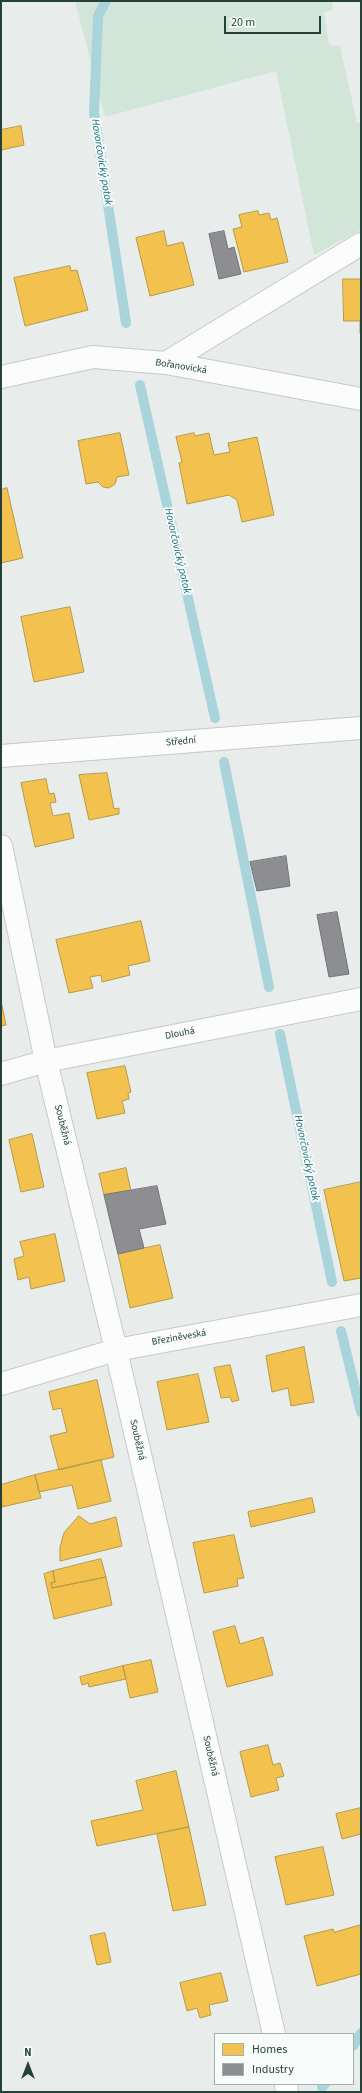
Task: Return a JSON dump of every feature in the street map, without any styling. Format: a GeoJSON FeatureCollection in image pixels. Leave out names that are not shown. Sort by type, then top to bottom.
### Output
{"type":"FeatureCollection","features":[{"type":"Feature","properties":{"kind":"street"},"geometry":{"type":"LineString","coordinates":[[166,363],[361,244]]}},
{"type":"Feature","properties":{"kind":"street","name":"Bořanovická"},"geometry":{"type":"LineString","coordinates":[[1,377],[94,358],[166,363],[361,399]]}},
{"type":"Feature","properties":{"kind":"street","name":"Střední"},"geometry":{"type":"LineString","coordinates":[[1,756],[361,728]]}},
{"type":"Feature","properties":{"kind":"street","name":"Souběžná"},"geometry":{"type":"LineString","coordinates":[[1,846],[46,1061],[116,1350],[274,2033]]}},
{"type":"Feature","properties":{"kind":"street","name":"Dlouhá"},"geometry":{"type":"LineString","coordinates":[[1,1074],[46,1061],[361,999]]}},
{"type":"Feature","properties":{"kind":"street","name":"Březiněveská"},"geometry":{"type":"LineString","coordinates":[[1,1384],[116,1350],[361,1305]]}},
{"type":"Feature","properties":{"kind":"green space"},"geometry":{"type":"Polygon","coordinates":[[[75,1],[332,1],[333,10],[324,12],[329,45],[340,46],[357,123],[361,123],[361,230],[314,255],[276,71],[105,117],[75,1]]]}},
{"type":"Feature","properties":{"kind":"building: Homes"},"geometry":{"type":"Polygon","coordinates":[[[21,126],[24,145],[1,150],[1,130],[21,126]]]}},
{"type":"Feature","properties":{"kind":"building: Homes"},"geometry":{"type":"Polygon","coordinates":[[[258,211],[259,215],[269,213],[271,220],[277,218],[288,262],[244,272],[233,229],[242,227],[239,215],[258,211]]]}},
{"type":"Feature","properties":{"kind":"building: Homes"},"geometry":{"type":"Polygon","coordinates":[[[164,231],[167,246],[183,242],[194,285],[150,296],[136,238],[164,231]]]}},
{"type":"Feature","properties":{"kind":"building: Homes"},"geometry":{"type":"Polygon","coordinates":[[[70,266],[71,271],[77,270],[88,310],[25,326],[14,278],[70,266]]]}},
{"type":"Feature","properties":{"kind":"building: Homes"},"geometry":{"type":"Polygon","coordinates":[[[343,279],[361,279],[361,333],[360,321],[344,321],[343,279]]]}},
{"type":"Feature","properties":{"kind":"building: Homes"},"geometry":{"type":"Polygon","coordinates":[[[120,433],[129,475],[117,477],[115,484],[109,488],[103,487],[98,482],[86,484],[78,441],[120,433]]]}},
{"type":"Feature","properties":{"kind":"building: Homes"},"geometry":{"type":"Polygon","coordinates":[[[194,433],[195,436],[209,433],[214,455],[230,452],[228,443],[257,437],[274,515],[242,522],[237,500],[229,495],[187,504],[179,463],[182,462],[176,437],[194,433]]]}},
{"type":"Feature","properties":{"kind":"building: Homes"},"geometry":{"type":"Polygon","coordinates":[[[7,488],[23,558],[1,563],[1,490],[7,488]]]}},
{"type":"Feature","properties":{"kind":"building: Homes"},"geometry":{"type":"Polygon","coordinates":[[[70,607],[84,672],[34,682],[21,617],[70,607]]]}},
{"type":"Feature","properties":{"kind":"building: Homes"},"geometry":{"type":"Polygon","coordinates":[[[107,773],[114,809],[119,808],[119,814],[89,820],[79,775],[107,773]]]}},
{"type":"Feature","properties":{"kind":"building: Homes"},"geometry":{"type":"Polygon","coordinates":[[[46,779],[49,794],[54,793],[56,802],[50,803],[53,816],[69,813],[74,838],[35,847],[21,783],[46,779]]]}},
{"type":"Feature","properties":{"kind":"building: Homes"},"geometry":{"type":"Polygon","coordinates":[[[141,921],[150,961],[128,966],[130,975],[102,982],[101,975],[90,977],[93,988],[69,993],[56,940],[141,921]]]}},
{"type":"Feature","properties":{"kind":"building: Homes"},"geometry":{"type":"Polygon","coordinates":[[[1,1001],[6,1025],[1,1026],[1,1001]]]}},
{"type":"Feature","properties":{"kind":"building: Homes"},"geometry":{"type":"Polygon","coordinates":[[[125,1066],[131,1092],[128,1093],[129,1099],[122,1101],[125,1113],[97,1119],[87,1073],[125,1066]]]}},
{"type":"Feature","properties":{"kind":"building: Homes"},"geometry":{"type":"Polygon","coordinates":[[[32,1134],[44,1187],[21,1192],[9,1140],[32,1134]]]}},
{"type":"Feature","properties":{"kind":"building: Homes"},"geometry":{"type":"Polygon","coordinates":[[[126,1168],[131,1191],[104,1195],[99,1174],[126,1168]]]}},
{"type":"Feature","properties":{"kind":"building: Homes"},"geometry":{"type":"Polygon","coordinates":[[[361,1182],[361,1278],[344,1281],[324,1190],[361,1182]]]}},
{"type":"Feature","properties":{"kind":"building: Homes"},"geometry":{"type":"Polygon","coordinates":[[[55,1234],[65,1281],[31,1289],[29,1277],[18,1280],[14,1259],[24,1256],[20,1242],[55,1234]]]}},
{"type":"Feature","properties":{"kind":"building: Homes"},"geometry":{"type":"Polygon","coordinates":[[[160,1245],[173,1298],[130,1308],[118,1254],[160,1245]]]}},
{"type":"Feature","properties":{"kind":"building: Homes"},"geometry":{"type":"Polygon","coordinates":[[[304,1347],[314,1402],[291,1406],[288,1388],[272,1392],[266,1356],[304,1347]]]}},
{"type":"Feature","properties":{"kind":"building: Homes"},"geometry":{"type":"Polygon","coordinates":[[[230,1365],[239,1400],[232,1402],[230,1397],[221,1398],[214,1368],[230,1365]]]}},
{"type":"Feature","properties":{"kind":"building: Homes"},"geometry":{"type":"Polygon","coordinates":[[[198,1374],[209,1422],[167,1430],[157,1382],[198,1374]]]}},
{"type":"Feature","properties":{"kind":"building: Homes"},"geometry":{"type":"Polygon","coordinates":[[[97,1380],[114,1457],[59,1470],[50,1436],[67,1432],[61,1408],[53,1410],[49,1392],[97,1380]]]}},
{"type":"Feature","properties":{"kind":"building: Homes"},"geometry":{"type":"Polygon","coordinates":[[[101,1460],[111,1501],[78,1509],[72,1485],[39,1492],[35,1475],[101,1460]]]}},
{"type":"Feature","properties":{"kind":"building: Homes"},"geometry":{"type":"Polygon","coordinates":[[[35,1475],[41,1498],[2,1507],[1,1485],[35,1475]]]}},
{"type":"Feature","properties":{"kind":"building: Homes"},"geometry":{"type":"Polygon","coordinates":[[[312,1498],[315,1512],[251,1527],[248,1512],[312,1498]]]}},
{"type":"Feature","properties":{"kind":"building: Homes"},"geometry":{"type":"Polygon","coordinates":[[[79,1516],[90,1524],[116,1517],[122,1546],[60,1561],[60,1547],[64,1533],[79,1516]]]}},
{"type":"Feature","properties":{"kind":"building: Homes"},"geometry":{"type":"Polygon","coordinates":[[[234,1535],[244,1578],[237,1579],[238,1586],[204,1593],[193,1543],[234,1535]]]}},
{"type":"Feature","properties":{"kind":"building: Homes"},"geometry":{"type":"Polygon","coordinates":[[[101,1559],[106,1577],[52,1588],[51,1583],[55,1582],[53,1571],[101,1559]]]}},
{"type":"Feature","properties":{"kind":"building: Homes"},"geometry":{"type":"Polygon","coordinates":[[[53,1571],[55,1582],[51,1583],[52,1588],[106,1577],[112,1605],[54,1619],[44,1574],[53,1571]]]}},
{"type":"Feature","properties":{"kind":"building: Homes"},"geometry":{"type":"Polygon","coordinates":[[[235,1626],[240,1644],[263,1637],[273,1675],[227,1687],[213,1632],[235,1626]]]}},
{"type":"Feature","properties":{"kind":"building: Homes"},"geometry":{"type":"Polygon","coordinates":[[[151,1660],[158,1692],[130,1698],[123,1666],[151,1660]]]}},
{"type":"Feature","properties":{"kind":"building: Homes"},"geometry":{"type":"Polygon","coordinates":[[[123,1666],[126,1679],[89,1687],[88,1683],[82,1685],[80,1677],[123,1666]]]}},
{"type":"Feature","properties":{"kind":"building: Homes"},"geometry":{"type":"Polygon","coordinates":[[[268,1745],[273,1765],[280,1763],[284,1776],[276,1778],[279,1790],[251,1797],[240,1752],[268,1745]]]}},
{"type":"Feature","properties":{"kind":"building: Homes"},"geometry":{"type":"Polygon","coordinates":[[[176,1771],[189,1827],[97,1846],[91,1821],[143,1810],[136,1781],[176,1771]]]}},
{"type":"Feature","properties":{"kind":"building: Homes"},"geometry":{"type":"Polygon","coordinates":[[[361,1808],[361,1834],[342,1839],[336,1814],[361,1808]]]}},
{"type":"Feature","properties":{"kind":"building: Homes"},"geometry":{"type":"Polygon","coordinates":[[[189,1827],[206,1905],[173,1911],[157,1834],[189,1827]]]}},
{"type":"Feature","properties":{"kind":"building: Homes"},"geometry":{"type":"Polygon","coordinates":[[[323,1847],[334,1895],[286,1905],[275,1857],[323,1847]]]}},
{"type":"Feature","properties":{"kind":"building: Homes"},"geometry":{"type":"Polygon","coordinates":[[[361,1925],[361,1974],[317,1986],[304,1936],[333,1929],[334,1932],[361,1925]]]}},
{"type":"Feature","properties":{"kind":"building: Homes"},"geometry":{"type":"Polygon","coordinates":[[[105,1933],[111,1962],[97,1965],[90,1936],[105,1933]]]}},
{"type":"Feature","properties":{"kind":"building: Homes"},"geometry":{"type":"Polygon","coordinates":[[[221,1973],[228,2001],[209,2005],[211,2015],[200,2018],[197,2008],[187,2011],[180,1983],[221,1973]]]}},
{"type":"Feature","properties":{"kind":"building: Industry"},"geometry":{"type":"Polygon","coordinates":[[[224,231],[228,249],[234,247],[241,274],[219,279],[209,234],[224,231]]]}},
{"type":"Feature","properties":{"kind":"building: Industry"},"geometry":{"type":"Polygon","coordinates":[[[286,856],[290,886],[257,891],[250,862],[286,856]]]}},
{"type":"Feature","properties":{"kind":"building: Industry"},"geometry":{"type":"Polygon","coordinates":[[[337,912],[349,974],[329,977],[317,915],[337,912]]]}},
{"type":"Feature","properties":{"kind":"building: Industry"},"geometry":{"type":"Polygon","coordinates":[[[157,1186],[166,1224],[139,1229],[144,1248],[118,1254],[104,1195],[157,1186]]]}},
{"type":"Feature","properties":{"kind":"waterway","name":"Hovorčovický potok"},"geometry":{"type":"LineString","coordinates":[[106,1],[98,16],[94,113],[126,323]]}},
{"type":"Feature","properties":{"kind":"waterway","name":"Hovorčovický potok"},"geometry":{"type":"LineString","coordinates":[[140,385],[215,718]]}},
{"type":"Feature","properties":{"kind":"waterway","name":"Hovorčovický potok"},"geometry":{"type":"LineString","coordinates":[[224,762],[269,987]]}},
{"type":"Feature","properties":{"kind":"waterway","name":"Hovorčovický potok"},"geometry":{"type":"LineString","coordinates":[[280,1034],[332,1282]]}},
{"type":"Feature","properties":{"kind":"waterway","name":"Hovorčovický potok"},"geometry":{"type":"LineString","coordinates":[[341,1331],[361,1412]]}},
{"type":"Feature","properties":{"kind":"waterway","name":"Hovorčovický potok"},"geometry":{"type":"LineString","coordinates":[[354,2044],[361,2033]]}}]}
